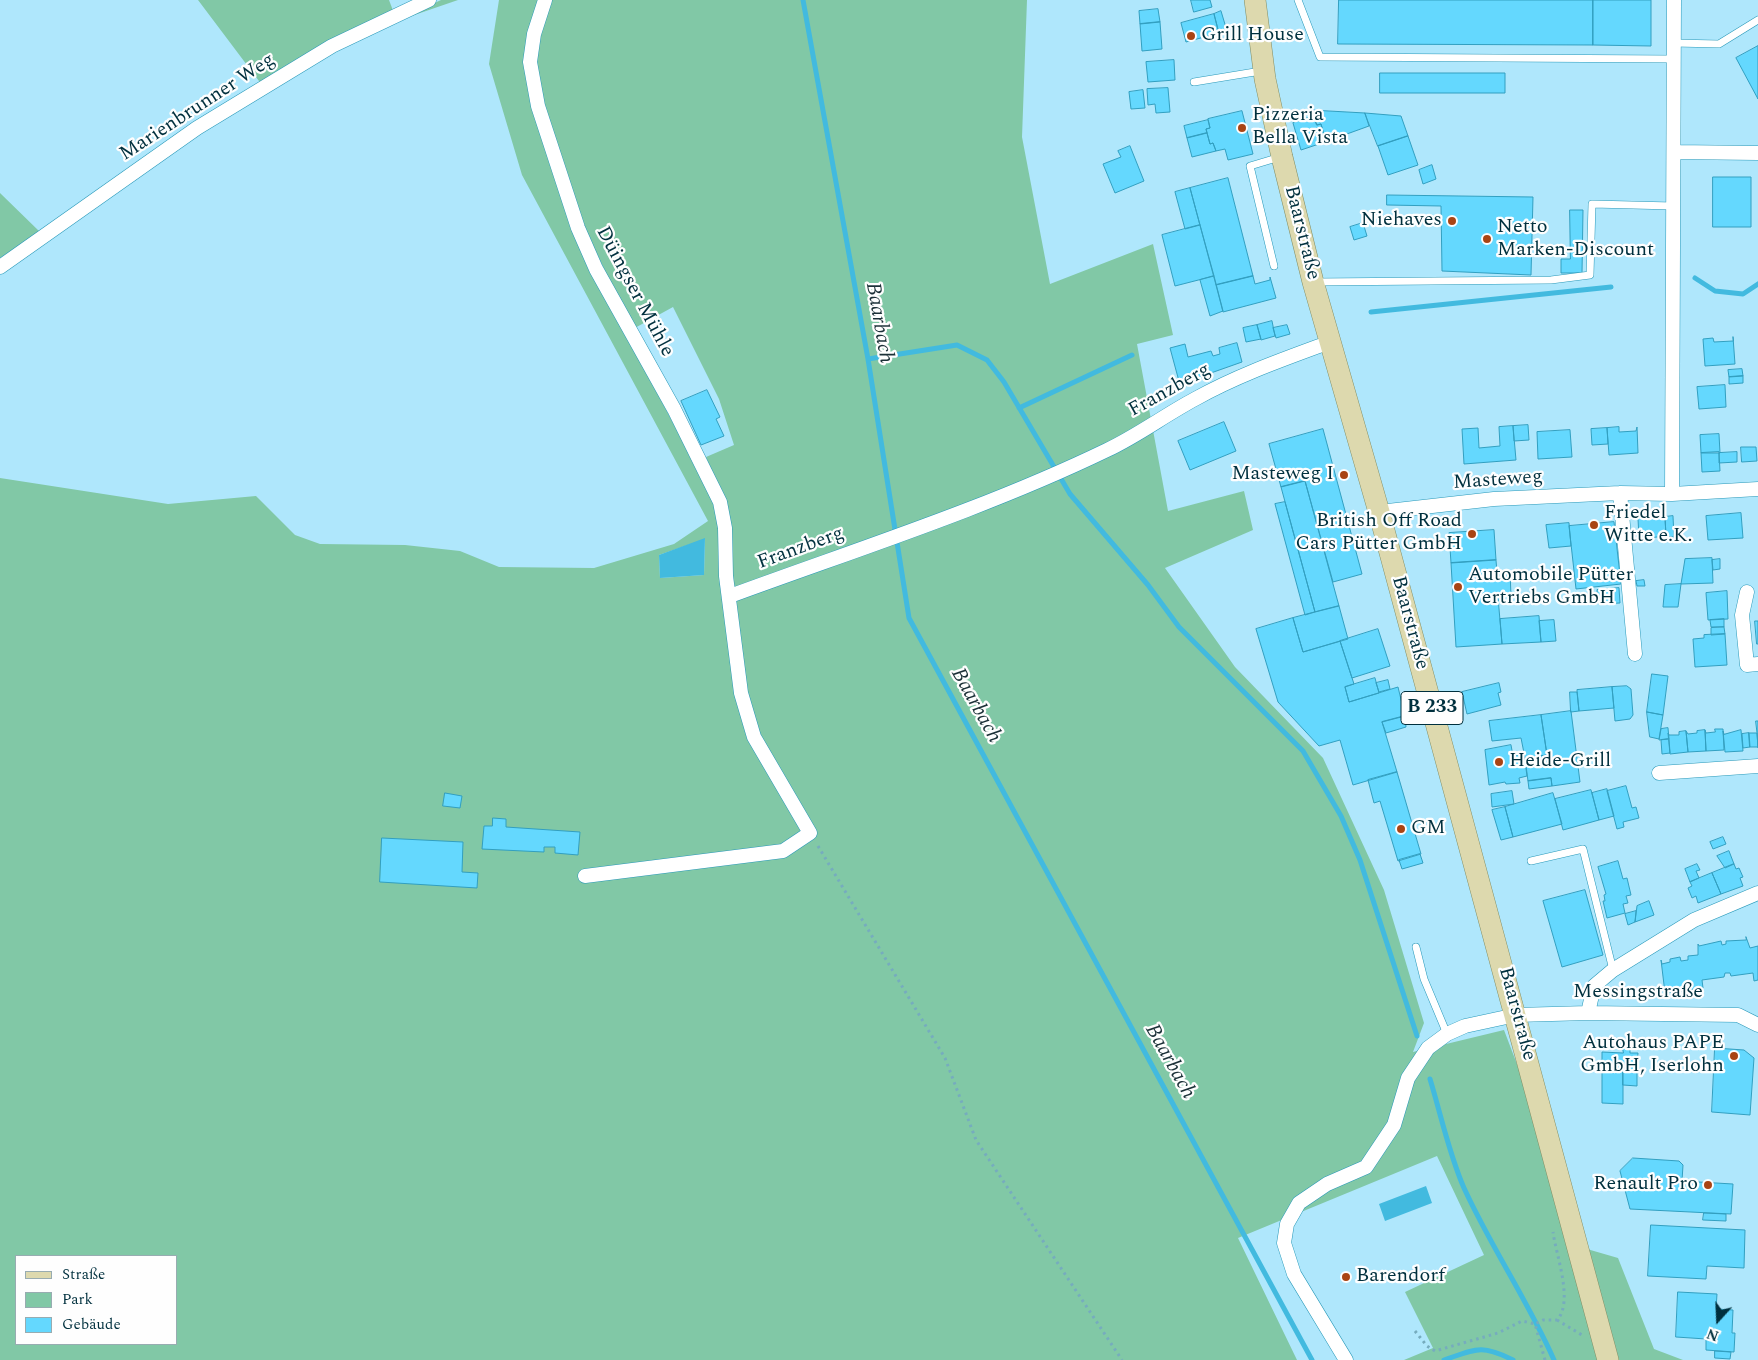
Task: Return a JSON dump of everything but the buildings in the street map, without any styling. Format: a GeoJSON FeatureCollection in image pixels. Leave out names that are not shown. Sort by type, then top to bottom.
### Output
{"type":"FeatureCollection","features":[{"type":"Feature","properties":{"kind":"main road","name":"Baarstraße"},"geometry":{"type":"LineString","coordinates":[[1255,0],[1264,71],[1282,156],[1314,282],[1380,512],[1608,1360]]}},
{"type":"Feature","properties":{"kind":"street","name":"Marienbrunner Weg"},"geometry":{"type":"LineString","coordinates":[[0,267],[197,128],[332,46],[429,0]]}},
{"type":"Feature","properties":{"kind":"street","name":"Düingser Mühle"},"geometry":{"type":"LineString","coordinates":[[545,0],[534,34],[530,62],[538,106],[578,228],[596,269],[674,409],[720,502],[725,528],[726,576],[730,596]]}},
{"type":"Feature","properties":{"kind":"street"},"geometry":{"type":"LineString","coordinates":[[1672,494],[1674,0]]}},
{"type":"Feature","properties":{"kind":"street"},"geometry":{"type":"LineString","coordinates":[[1674,152],[1758,153]]}},
{"type":"Feature","properties":{"kind":"street","name":"Franzberg"},"geometry":{"type":"LineString","coordinates":[[730,596],[1047,476],[1108,450],[1195,398],[1238,376],[1330,342]]}},
{"type":"Feature","properties":{"kind":"street","name":"Masteweg"},"geometry":{"type":"LineString","coordinates":[[1380,512],[1494,500],[1620,493],[1672,494],[1758,489]]}},
{"type":"Feature","properties":{"kind":"street"},"geometry":{"type":"LineString","coordinates":[[1620,493],[1635,654]]}},
{"type":"Feature","properties":{"kind":"street"},"geometry":{"type":"LineString","coordinates":[[1747,592],[1742,615],[1747,665],[1758,664]]}},
{"type":"Feature","properties":{"kind":"street"},"geometry":{"type":"LineString","coordinates":[[584,876],[783,852],[810,833],[754,737],[741,693],[730,596]]}},
{"type":"Feature","properties":{"kind":"street"},"geometry":{"type":"LineString","coordinates":[[1659,773],[1758,766]]}},
{"type":"Feature","properties":{"kind":"street"},"geometry":{"type":"LineString","coordinates":[[1588,1013],[1594,986],[1613,970],[1694,920],[1758,893]]}},
{"type":"Feature","properties":{"kind":"street","name":"Messingstraße"},"geometry":{"type":"LineString","coordinates":[[1346,1360],[1294,1274],[1284,1243],[1287,1224],[1299,1203],[1327,1184],[1366,1167],[1394,1125],[1408,1078],[1428,1048],[1447,1034],[1465,1026],[1516,1014],[1738,1015],[1758,1025]]}},
{"type":"Feature","properties":{"kind":"lane"},"geometry":{"type":"LineString","coordinates":[[1298,0],[1320,57],[1674,59]]}},
{"type":"Feature","properties":{"kind":"lane"},"geometry":{"type":"LineString","coordinates":[[1674,42],[1719,44],[1758,20]]}},
{"type":"Feature","properties":{"kind":"lane"},"geometry":{"type":"LineString","coordinates":[[1194,82],[1264,71]]}},
{"type":"Feature","properties":{"kind":"lane"},"geometry":{"type":"LineString","coordinates":[[1274,266],[1250,166],[1282,156]]}},
{"type":"Feature","properties":{"kind":"lane"},"geometry":{"type":"LineString","coordinates":[[1314,282],[1551,280],[1590,275],[1592,204],[1673,206]]}},
{"type":"Feature","properties":{"kind":"lane"},"geometry":{"type":"LineString","coordinates":[[1532,861],[1583,849],[1613,970]]}},
{"type":"Feature","properties":{"kind":"lane"},"geometry":{"type":"LineString","coordinates":[[1416,947],[1424,979],[1447,1034]]}},
{"type":"Feature","properties":{"kind":"path"},"geometry":{"type":"LineString","coordinates":[[810,833],[945,1058],[976,1140],[1122,1360]]}},
{"type":"Feature","properties":{"kind":"path"},"geometry":{"type":"LineString","coordinates":[[1415,1331],[1427,1346],[1435,1351],[1483,1338],[1522,1321],[1536,1323],[1545,1360]]}},
{"type":"Feature","properties":{"kind":"green space"},"geometry":{"type":"Polygon","coordinates":[[[198,0],[389,0],[395,16],[262,85],[198,0]]]}},
{"type":"Feature","properties":{"kind":"green space"},"geometry":{"type":"Polygon","coordinates":[[[441,0],[458,0],[394,22],[441,0]]]}},
{"type":"Feature","properties":{"kind":"green space"},"geometry":{"type":"Polygon","coordinates":[[[499,0],[541,0],[530,38],[527,66],[534,110],[572,230],[717,507],[723,591],[732,653],[737,652],[728,528],[723,499],[706,457],[734,445],[719,399],[673,307],[633,329],[584,227],[578,228],[543,124],[533,82],[531,63],[533,39],[545,0],[1027,0],[1022,137],[1050,284],[1153,244],[1173,335],[1137,344],[1168,511],[1244,491],[1253,530],[1165,568],[1235,667],[1323,758],[1384,890],[1424,1023],[1413,1052],[1504,1030],[1587,1249],[1618,1258],[1654,1349],[1683,1360],[1404,1360],[1433,1348],[1405,1292],[1484,1255],[1437,1156],[1238,1238],[1297,1360],[0,1360],[0,478],[168,504],[256,496],[295,535],[320,544],[405,545],[460,551],[499,567],[594,568],[674,544],[708,521],[522,175],[489,64],[499,0]],[[705,539],[659,555],[660,578],[704,575],[705,539]]]}},
{"type":"Feature","properties":{"kind":"green space"},"geometry":{"type":"Polygon","coordinates":[[[0,193],[40,232],[0,258],[0,193]]]}},
{"type":"Feature","properties":{"kind":"water"},"geometry":{"type":"Polygon","coordinates":[[[705,538],[704,575],[660,578],[659,555],[705,538]]]}},
{"type":"Feature","properties":{"kind":"water"},"geometry":{"type":"Polygon","coordinates":[[[1426,1186],[1432,1203],[1385,1221],[1379,1204],[1426,1186]]]}},
{"type":"Feature","properties":{"kind":"waterway","name":"Baarbach"},"geometry":{"type":"LineString","coordinates":[[803,0],[868,359],[909,618],[1312,1360]]}},
{"type":"Feature","properties":{"kind":"waterway"},"geometry":{"type":"LineString","coordinates":[[1695,278],[1715,291],[1743,294],[1758,284]]}},
{"type":"Feature","properties":{"kind":"waterway"},"geometry":{"type":"LineString","coordinates":[[1371,312],[1611,287]]}},
{"type":"Feature","properties":{"kind":"waterway"},"geometry":{"type":"LineString","coordinates":[[868,359],[957,345],[987,360],[1004,382],[1070,494],[1148,585],[1179,627],[1303,751],[1341,816],[1360,860],[1417,1036]]}},
{"type":"Feature","properties":{"kind":"waterway"},"geometry":{"type":"LineString","coordinates":[[1019,408],[1132,355]]}},
{"type":"Feature","properties":{"kind":"waterway"},"geometry":{"type":"LineString","coordinates":[[1430,1079],[1464,1188],[1554,1360]]}},
{"type":"Feature","properties":{"kind":"waterway"},"geometry":{"type":"LineString","coordinates":[[1444,1360],[1478,1350],[1486,1350],[1513,1360]]}},
{"type":"Feature","properties":{"kind":"place","name":"Grill House"},"geometry":{"type":"Point","coordinates":[1191,36]}},
{"type":"Feature","properties":{"kind":"place","name":"Pizzeria Bella Vista"},"geometry":{"type":"Point","coordinates":[1242,128]}},
{"type":"Feature","properties":{"kind":"place","name":"Niehaves"},"geometry":{"type":"Point","coordinates":[1452,221]}},
{"type":"Feature","properties":{"kind":"place","name":"Netto Marken-Discount"},"geometry":{"type":"Point","coordinates":[1487,239]}},
{"type":"Feature","properties":{"kind":"place","name":"Masteweg I"},"geometry":{"type":"Point","coordinates":[1344,475]}},
{"type":"Feature","properties":{"kind":"place","name":"Friedel Witte e.K."},"geometry":{"type":"Point","coordinates":[1594,525]}},
{"type":"Feature","properties":{"kind":"place","name":"British Off Road Cars Pütter GmbH"},"geometry":{"type":"Point","coordinates":[1472,534]}},
{"type":"Feature","properties":{"kind":"place","name":"Automobile Pütter Vertriebs GmbH"},"geometry":{"type":"Point","coordinates":[1458,587]}},
{"type":"Feature","properties":{"kind":"place","name":"Heide-Grill"},"geometry":{"type":"Point","coordinates":[1499,762]}},
{"type":"Feature","properties":{"kind":"place","name":"GM"},"geometry":{"type":"Point","coordinates":[1401,829]}},
{"type":"Feature","properties":{"kind":"place","name":"Autohaus PAPE GmbH, Iserlohn"},"geometry":{"type":"Point","coordinates":[1734,1056]}},
{"type":"Feature","properties":{"kind":"place","name":"Renault Pro"},"geometry":{"type":"Point","coordinates":[1708,1185]}},
{"type":"Feature","properties":{"kind":"place","name":"Barendorf"},"geometry":{"type":"Point","coordinates":[1346,1277]}}]}
